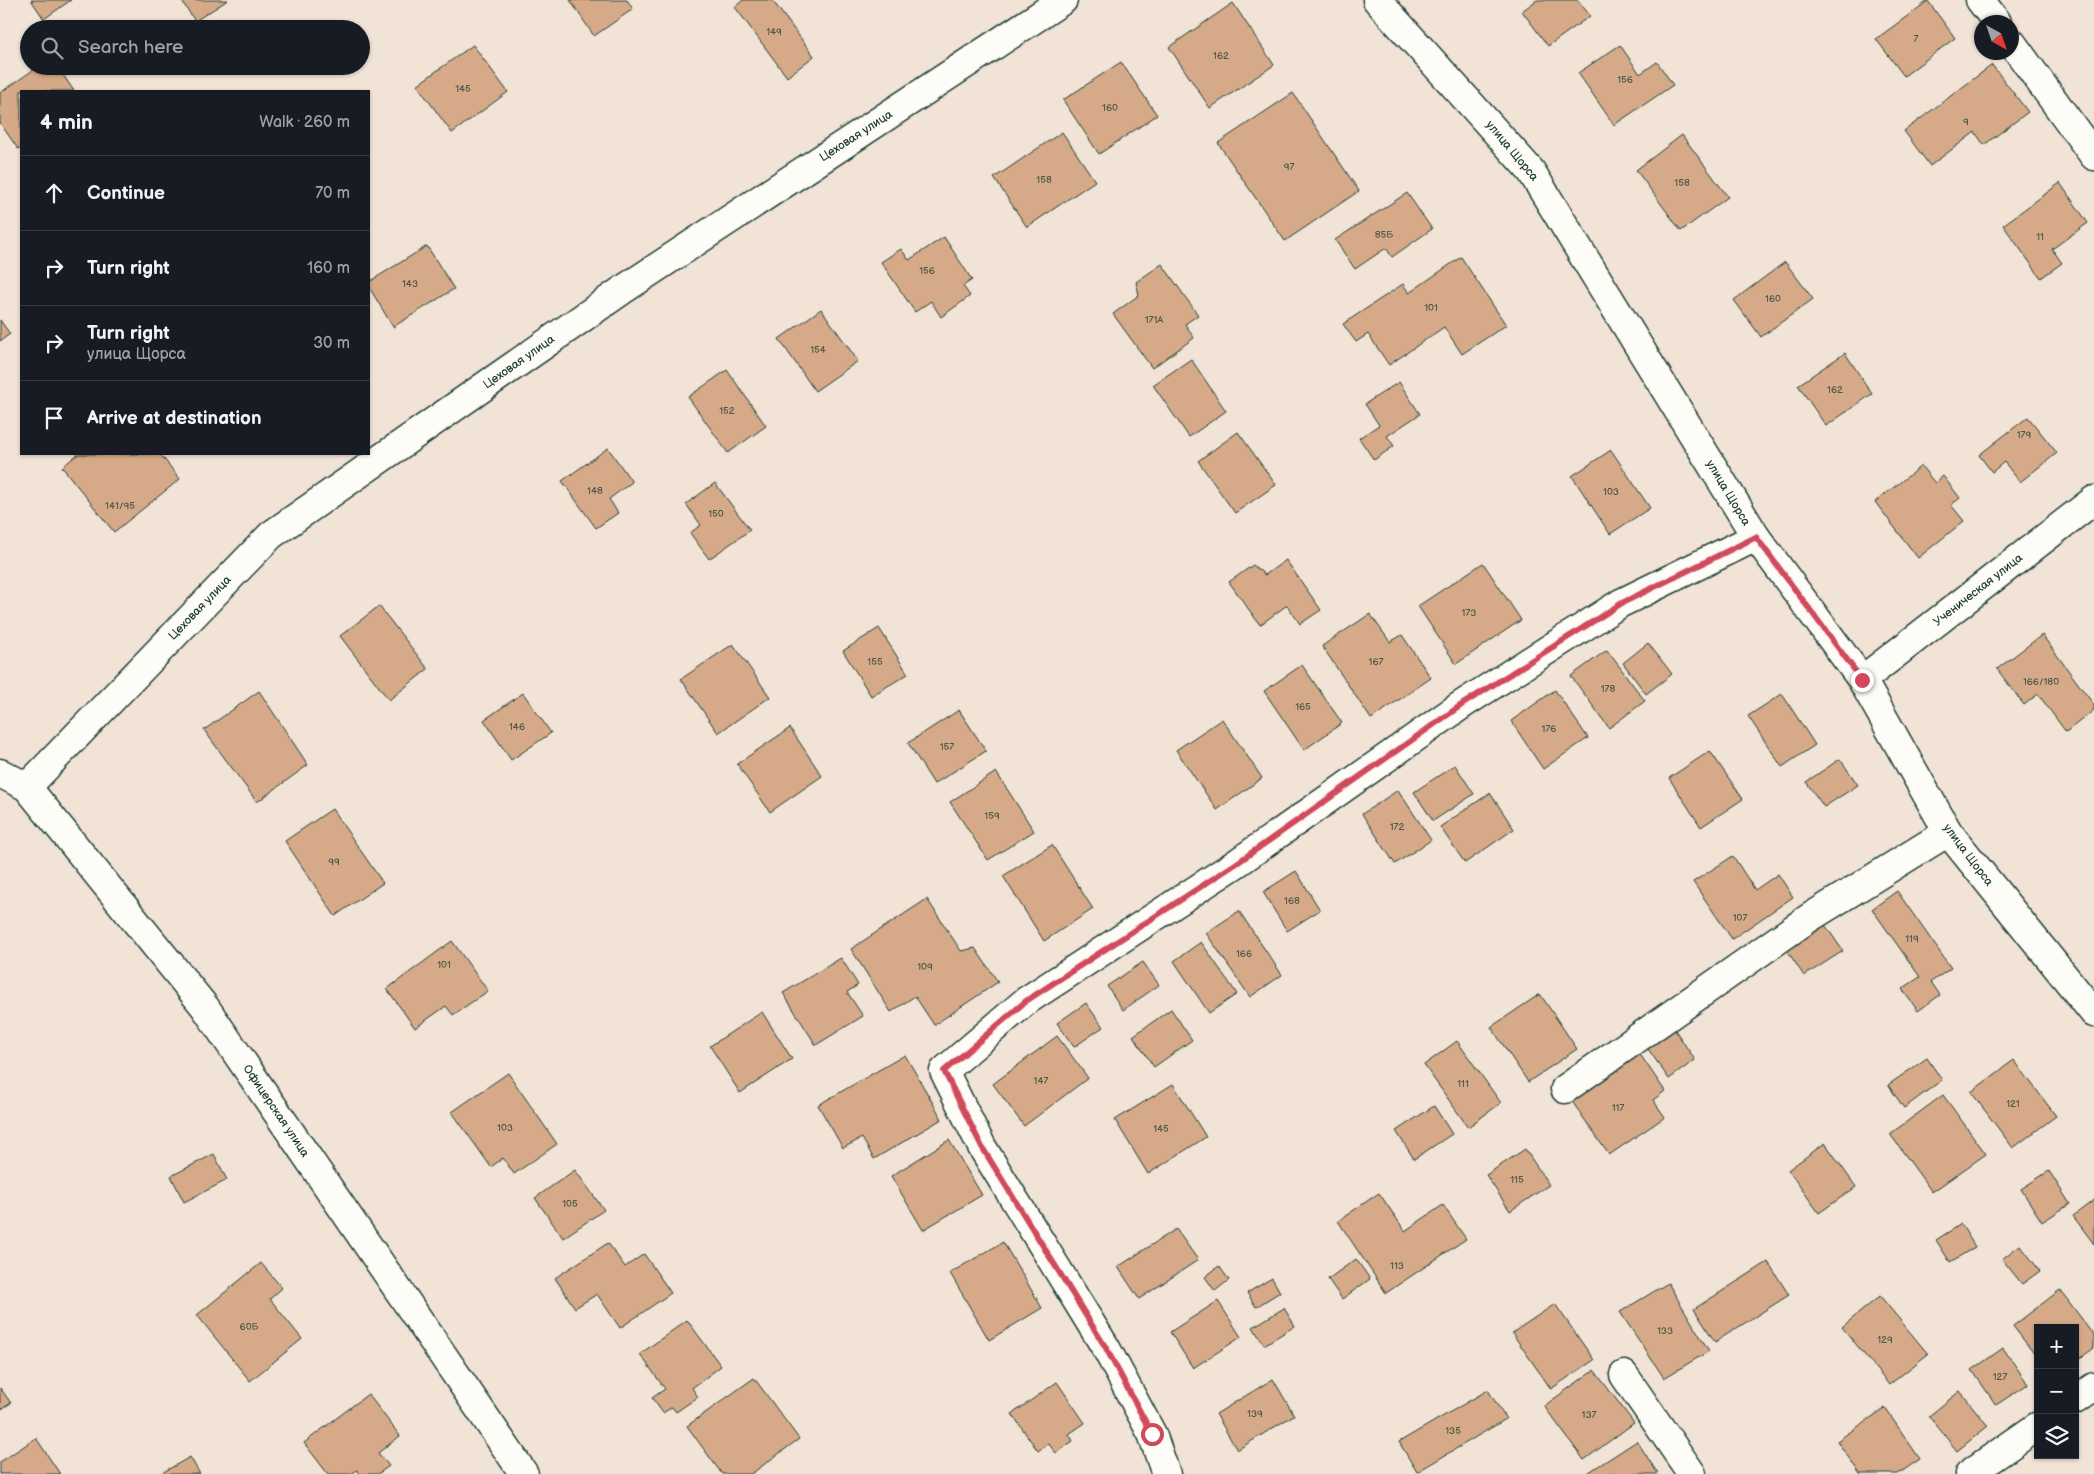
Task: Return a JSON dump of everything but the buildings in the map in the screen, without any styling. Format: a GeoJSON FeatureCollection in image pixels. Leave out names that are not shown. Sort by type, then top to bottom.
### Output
{"type":"FeatureCollection","features":[{"type":"Feature","properties":{"kind":"street","name":"Цеховая улица"},"geometry":{"type":"LineString","coordinates":[[28,787],[271,535],[624,289],[1063,0]]}},
{"type":"Feature","properties":{"kind":"street","name":"улица Щорса"},"geometry":{"type":"LineString","coordinates":[[1377,0],[1532,171],[1756,537],[1862,680],[1948,832],[2094,1014]]}},
{"type":"Feature","properties":{"kind":"street"},"geometry":{"type":"LineString","coordinates":[[1980,0],[1992,15]]}},
{"type":"Feature","properties":{"kind":"street"},"geometry":{"type":"LineString","coordinates":[[2019,53],[2094,156]]}},
{"type":"Feature","properties":{"kind":"street","name":"Ученическая улица"},"geometry":{"type":"LineString","coordinates":[[1862,680],[2094,500]]}},
{"type":"Feature","properties":{"kind":"street"},"geometry":{"type":"LineString","coordinates":[[1166,1474],[1152,1434],[1106,1348],[982,1147],[944,1071],[1026,1001],[1237,863],[1463,704],[1622,603],[1756,537]]}},
{"type":"Feature","properties":{"kind":"street","name":"Офицерская улица"},"geometry":{"type":"LineString","coordinates":[[0,773],[28,787],[205,1007],[524,1474]]}},
{"type":"Feature","properties":{"kind":"street"},"geometry":{"type":"LineString","coordinates":[[1565,1088],[1809,918],[1948,832]]}},
{"type":"Feature","properties":{"kind":"street"},"geometry":{"type":"LineString","coordinates":[[1624,1374],[1692,1474]]}},
{"type":"Feature","properties":{"kind":"street"},"geometry":{"type":"LineString","coordinates":[[2079,1397],[2094,1387]]}},
{"type":"Feature","properties":{"kind":"street"},"geometry":{"type":"LineString","coordinates":[[1969,1474],[2034,1429]]}},
{"type":"Feature","properties":{"kind":"route"},"geometry":{"type":"LineString","coordinates":[[1152,1434],[1106,1348],[982,1147],[944,1071],[1026,1001],[1237,863],[1463,704],[1622,603],[1756,537],[1862,680]]}}]}
